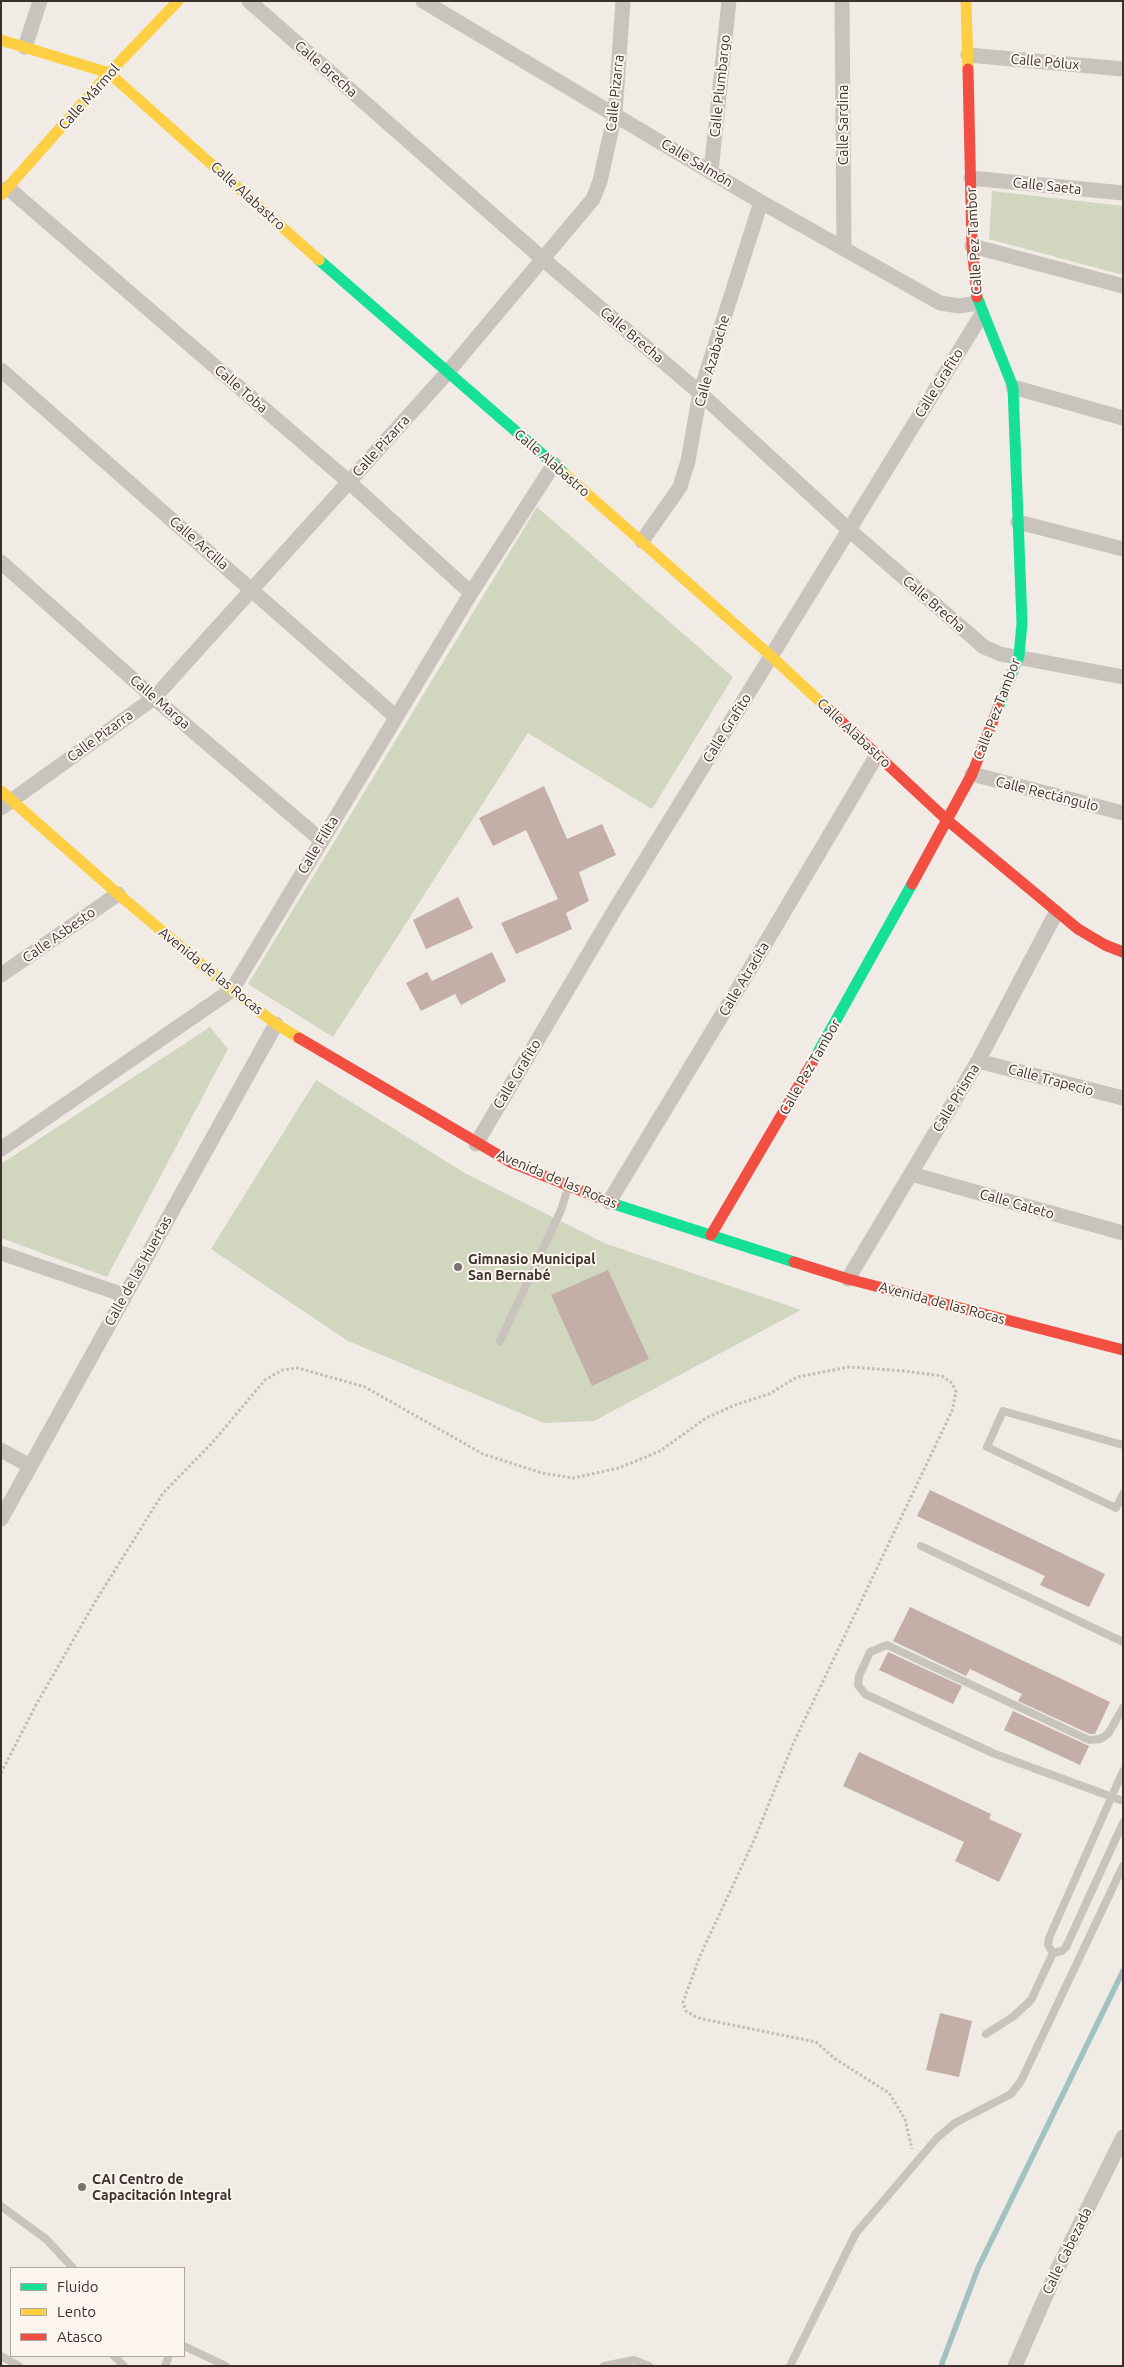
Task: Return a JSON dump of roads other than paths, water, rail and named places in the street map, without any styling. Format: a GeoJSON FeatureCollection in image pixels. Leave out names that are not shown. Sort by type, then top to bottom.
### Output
{"type":"FeatureCollection","features":[{"type":"Feature","properties":{"kind":"street"},"geometry":{"type":"LineString","coordinates":[[25,47],[40,1]]}},
{"type":"Feature","properties":{"kind":"street","name":"Calle Mármol"},"geometry":{"type":"LineString","coordinates":[[5,191],[109,73],[178,1]]}},
{"type":"Feature","properties":{"kind":"street","name":"Calle Brecha"},"geometry":{"type":"LineString","coordinates":[[249,1],[544,260],[700,393],[848,529],[984,647],[1000,654],[1019,656],[1123,677]]}},
{"type":"Feature","properties":{"kind":"street","name":"Calle Salmón"},"geometry":{"type":"LineString","coordinates":[[423,1],[761,202],[940,303],[980,308]]}},
{"type":"Feature","properties":{"kind":"street","name":"Calle Pizarra"},"geometry":{"type":"LineString","coordinates":[[7,804],[154,698],[447,373],[544,260],[593,199],[600,181],[615,114],[623,1]]}},
{"type":"Feature","properties":{"kind":"street","name":"Calle Plumbargo"},"geometry":{"type":"LineString","coordinates":[[711,171],[729,1]]}},
{"type":"Feature","properties":{"kind":"street","name":"Calle Sardina"},"geometry":{"type":"LineString","coordinates":[[842,1],[844,249]]}},
{"type":"Feature","properties":{"kind":"street","name":"Calle Pez Tambor"},"geometry":{"type":"LineString","coordinates":[[711,1235],[838,1019],[972,774],[1019,656],[1022,623],[1013,387],[980,308],[972,246],[966,1]]}},
{"type":"Feature","properties":{"kind":"street","name":"Calle Alabastro"},"geometry":{"type":"LineString","coordinates":[[1,40],[109,73],[447,373],[642,540],[771,656],[947,820],[1056,913],[1105,945],[1123,952]]}},
{"type":"Feature","properties":{"kind":"street","name":"Calle Pólux"},"geometry":{"type":"LineString","coordinates":[[968,55],[1123,68]]}},
{"type":"Feature","properties":{"kind":"street","name":"Calle Saeta"},"geometry":{"type":"LineString","coordinates":[[971,178],[1123,193]]}},
{"type":"Feature","properties":{"kind":"street","name":"Calle Toba"},"geometry":{"type":"LineString","coordinates":[[5,191],[349,482],[471,593]]}},
{"type":"Feature","properties":{"kind":"street","name":"Calle Azabache"},"geometry":{"type":"LineString","coordinates":[[642,540],[680,487],[688,461],[700,393],[761,202]]}},
{"type":"Feature","properties":{"kind":"street"},"geometry":{"type":"LineString","coordinates":[[972,246],[1123,286]]}},
{"type":"Feature","properties":{"kind":"street","name":"Calle Grafito"},"geometry":{"type":"LineString","coordinates":[[476,1144],[609,919],[771,656],[980,308]]}},
{"type":"Feature","properties":{"kind":"street","name":"Calle Arcilla"},"geometry":{"type":"LineString","coordinates":[[1,370],[396,717]]}},
{"type":"Feature","properties":{"kind":"street"},"geometry":{"type":"LineString","coordinates":[[1013,387],[1123,418]]}},
{"type":"Feature","properties":{"kind":"street","name":"Calle Filita"},"geometry":{"type":"LineString","coordinates":[[1,1149],[232,990],[471,593],[554,464]]}},
{"type":"Feature","properties":{"kind":"street"},"geometry":{"type":"LineString","coordinates":[[1018,522],[1123,549]]}},
{"type":"Feature","properties":{"kind":"street","name":"Calle Marga"},"geometry":{"type":"LineString","coordinates":[[1,562],[154,698],[321,840]]}},
{"type":"Feature","properties":{"kind":"street","name":"Calle Atracita"},"geometry":{"type":"LineString","coordinates":[[609,1202],[877,755]]}},
{"type":"Feature","properties":{"kind":"street","name":"Calle Rectángulo"},"geometry":{"type":"LineString","coordinates":[[972,774],[1123,813]]}},
{"type":"Feature","properties":{"kind":"street","name":"Avenida de las Rocas"},"geometry":{"type":"LineString","coordinates":[[1,791],[7,804],[232,990],[276,1024],[476,1144],[512,1163],[609,1202],[848,1278],[1123,1350]]}},
{"type":"Feature","properties":{"kind":"street","name":"Calle Asbesto"},"geometry":{"type":"LineString","coordinates":[[1,975],[118,894]]}},
{"type":"Feature","properties":{"kind":"street","name":"Calle Prisma"},"geometry":{"type":"LineString","coordinates":[[848,1278],[978,1061],[1056,913]]}},
{"type":"Feature","properties":{"kind":"street","name":"Calle de las Huertas"},"geometry":{"type":"LineString","coordinates":[[1,1519],[276,1024]]}},
{"type":"Feature","properties":{"kind":"street","name":"Calle Trapecio"},"geometry":{"type":"LineString","coordinates":[[978,1061],[1123,1098]]}},
{"type":"Feature","properties":{"kind":"street","name":"Calle Cateto"},"geometry":{"type":"LineString","coordinates":[[911,1174],[1123,1233]]}},
{"type":"Feature","properties":{"kind":"street"},"geometry":{"type":"LineString","coordinates":[[1,1253],[124,1295]]}},
{"type":"Feature","properties":{"kind":"street"},"geometry":{"type":"LineString","coordinates":[[1,1450],[30,1466]]}},
{"type":"Feature","properties":{"kind":"street","name":"Calle Cabezada"},"geometry":{"type":"LineString","coordinates":[[1015,2366],[1058,2268],[1123,2137]]}},
{"type":"Feature","properties":{"kind":"lane"},"geometry":{"type":"LineString","coordinates":[[500,1341],[561,1210],[568,1186]]}},
{"type":"Feature","properties":{"kind":"lane"},"geometry":{"type":"LineString","coordinates":[[1123,1445],[1003,1411],[987,1447],[1116,1508],[1123,1494]]}},
{"type":"Feature","properties":{"kind":"lane"},"geometry":{"type":"LineString","coordinates":[[921,1546],[1123,1642]]}},
{"type":"Feature","properties":{"kind":"lane"},"geometry":{"type":"LineString","coordinates":[[1123,1708],[1108,1734],[1100,1739],[1089,1740],[887,1645],[870,1652],[859,1676],[858,1685],[865,1694],[995,1754],[1123,1801]]}},
{"type":"Feature","properties":{"kind":"lane"},"geometry":{"type":"LineString","coordinates":[[1053,1953],[1048,1945],[1049,1938],[1123,1772]]}},
{"type":"Feature","properties":{"kind":"lane"},"geometry":{"type":"LineString","coordinates":[[1053,1953],[1062,1951],[1066,1947],[1123,1823]]}},
{"type":"Feature","properties":{"kind":"lane"},"geometry":{"type":"LineString","coordinates":[[790,2366],[856,2233],[914,2165],[947,2130],[1012,2094],[1022,2081],[1123,1866]]}},
{"type":"Feature","properties":{"kind":"lane"},"geometry":{"type":"LineString","coordinates":[[986,2034],[1014,2016],[1031,2000],[1053,1953]]}},
{"type":"Feature","properties":{"kind":"lane"},"geometry":{"type":"LineString","coordinates":[[1,2206],[46,2239],[71,2267]]}},
{"type":"Feature","properties":{"kind":"lane"},"geometry":{"type":"LineString","coordinates":[[185,2346],[226,2366]]}},
{"type":"Feature","properties":{"kind":"lane"},"geometry":{"type":"LineString","coordinates":[[1,2356],[19,2366]]}},
{"type":"Feature","properties":{"kind":"lane"},"geometry":{"type":"LineString","coordinates":[[115,2357],[124,2366]]}},
{"type":"Feature","properties":{"kind":"lane"},"geometry":{"type":"LineString","coordinates":[[604,2366],[634,2360],[649,2366]]}},
{"type":"Feature","properties":{"kind":"waterway"},"geometry":{"type":"LineString","coordinates":[[941,2366],[978,2268],[1123,1971]]}},
{"type":"Feature","properties":{"kind":"place","name":"Gimnasio Municipal San Bernabé"},"geometry":{"type":"Point","coordinates":[458,1267]}},
{"type":"Feature","properties":{"kind":"place","name":"CAI Centro de Capacitación Integral"},"geometry":{"type":"Point","coordinates":[82,2187]}}]}
